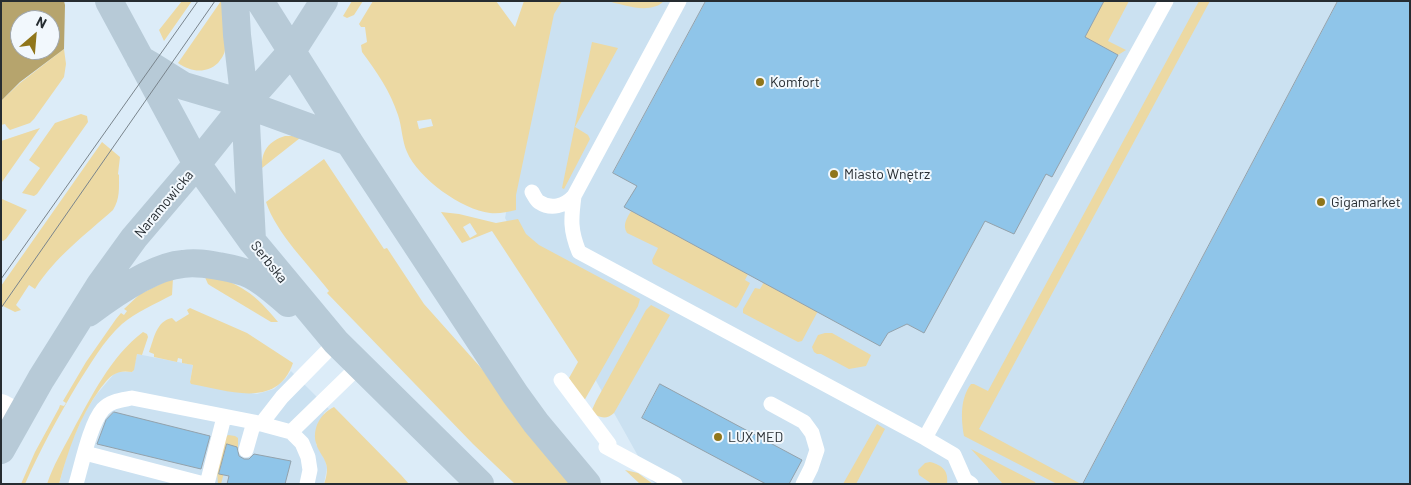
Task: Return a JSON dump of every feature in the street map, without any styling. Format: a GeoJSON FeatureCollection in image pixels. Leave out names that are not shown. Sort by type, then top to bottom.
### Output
{"type":"FeatureCollection","features":[{"type":"Feature","properties":{"kind":"street","name":"Serbska"},"geometry":{"type":"LineString","coordinates":[[109,1],[197,164],[252,241],[336,342],[480,484]]}},
{"type":"Feature","properties":{"kind":"street"},"geometry":{"type":"LineString","coordinates":[[236,1],[237,35],[245,104],[252,241]]}},
{"type":"Feature","properties":{"kind":"street"},"geometry":{"type":"LineString","coordinates":[[260,1],[349,142],[536,423],[587,484]]}},
{"type":"Feature","properties":{"kind":"street","name":"Naramowicka"},"geometry":{"type":"LineString","coordinates":[[1,450],[10,413],[80,318],[100,285],[134,238],[245,104],[292,51],[324,1]]}},
{"type":"Feature","properties":{"kind":"street"},"geometry":{"type":"LineString","coordinates":[[140,59],[184,86],[245,104],[349,142]]}},
{"type":"Feature","properties":{"kind":"street"},"geometry":{"type":"LineString","coordinates":[[80,318],[125,288],[157,271],[182,264],[202,264],[231,268],[250,275],[266,285],[336,342]]}},
{"type":"Feature","properties":{"kind":"lane"},"geometry":{"type":"LineString","coordinates":[[532,192],[538,202],[548,205],[560,206],[568,203],[574,196],[679,1]]}},
{"type":"Feature","properties":{"kind":"lane"},"geometry":{"type":"LineString","coordinates":[[925,438],[1166,1]]}},
{"type":"Feature","properties":{"kind":"lane"},"geometry":{"type":"LineString","coordinates":[[574,196],[570,220],[572,235],[578,252],[954,455],[966,483]]}},
{"type":"Feature","properties":{"kind":"lane"},"geometry":{"type":"LineString","coordinates":[[246,450],[258,423],[336,342]]}},
{"type":"Feature","properties":{"kind":"lane"},"geometry":{"type":"LineString","coordinates":[[291,432],[359,366]]}},
{"type":"Feature","properties":{"kind":"lane"},"geometry":{"type":"LineString","coordinates":[[561,380],[608,446],[675,484]]}},
{"type":"Feature","properties":{"kind":"lane"},"geometry":{"type":"LineString","coordinates":[[76,484],[95,424],[103,409],[114,402],[132,398],[258,423],[291,432],[302,443],[308,457],[310,470],[306,484]]}},
{"type":"Feature","properties":{"kind":"lane"},"geometry":{"type":"LineString","coordinates":[[771,404],[804,422],[812,433],[817,450],[803,484]]}},
{"type":"Feature","properties":{"kind":"lane"},"geometry":{"type":"LineString","coordinates":[[85,453],[206,484],[224,417]]}},
{"type":"Feature","properties":{"kind":"shaded area"},"geometry":{"type":"Polygon","coordinates":[[[1,1],[64,1],[64,49],[60,52],[60,10],[10,10],[10,60],[49,60],[20,82],[1,101],[1,1]]]}},
{"type":"Feature","properties":{"kind":"shaded area"},"geometry":{"type":"Polygon","coordinates":[[[182,1],[192,1],[164,41],[159,30],[182,1]]]}},
{"type":"Feature","properties":{"kind":"shaded area"},"geometry":{"type":"Polygon","coordinates":[[[221,1],[223,1],[225,44],[224,53],[218,63],[209,69],[193,70],[178,63],[221,1]]]}},
{"type":"Feature","properties":{"kind":"shaded area"},"geometry":{"type":"Polygon","coordinates":[[[352,1],[363,1],[354,15],[347,18],[343,16],[352,1]]]}},
{"type":"Feature","properties":{"kind":"shaded area"},"geometry":{"type":"Polygon","coordinates":[[[373,1],[496,1],[515,27],[524,1],[562,1],[554,14],[516,195],[516,210],[500,213],[479,211],[442,191],[421,172],[407,152],[398,115],[391,98],[378,74],[362,52],[361,45],[367,42],[365,27],[361,27],[359,24],[373,1]],[[431,119],[417,121],[419,129],[433,126],[431,119]]]}},
{"type":"Feature","properties":{"kind":"shaded area"},"geometry":{"type":"Polygon","coordinates":[[[524,1],[1410,1],[1410,484],[656,484],[652,481],[505,218],[537,56],[524,1]]]}},
{"type":"Feature","properties":{"kind":"shaded area"},"geometry":{"type":"Polygon","coordinates":[[[607,1],[664,1],[652,7],[637,8],[607,1]]]}},
{"type":"Feature","properties":{"kind":"shaded area"},"geometry":{"type":"Polygon","coordinates":[[[1104,1],[1129,1],[1108,41],[1126,50],[1118,55],[1085,37],[1104,1]]]}},
{"type":"Feature","properties":{"kind":"shaded area"},"geometry":{"type":"Polygon","coordinates":[[[1199,1],[1210,1],[979,429],[1081,484],[1057,484],[964,436],[962,422],[963,402],[971,384],[988,391],[1199,1]]]}},
{"type":"Feature","properties":{"kind":"shaded area"},"geometry":{"type":"Polygon","coordinates":[[[592,42],[618,48],[575,127],[588,135],[590,139],[564,189],[562,188],[592,42]]]}},
{"type":"Feature","properties":{"kind":"shaded area"},"geometry":{"type":"Polygon","coordinates":[[[64,49],[66,64],[64,77],[34,119],[30,123],[10,130],[5,124],[1,125],[1,101],[20,83],[50,60],[60,60],[60,52],[64,49]]]}},
{"type":"Feature","properties":{"kind":"shaded area"},"geometry":{"type":"Polygon","coordinates":[[[81,114],[87,116],[88,122],[37,194],[34,196],[22,193],[40,168],[29,160],[55,123],[81,114]]]}},
{"type":"Feature","properties":{"kind":"shaded area"},"geometry":{"type":"Polygon","coordinates":[[[40,128],[2,182],[1,182],[1,141],[40,128]]]}},
{"type":"Feature","properties":{"kind":"shaded area"},"geometry":{"type":"Polygon","coordinates":[[[285,136],[300,138],[262,168],[263,157],[267,147],[285,136]]]}},
{"type":"Feature","properties":{"kind":"shaded area"},"geometry":{"type":"Polygon","coordinates":[[[102,142],[120,157],[118,174],[119,193],[113,210],[61,257],[35,289],[29,285],[16,305],[21,310],[15,312],[1,305],[1,286],[102,142]]]}},
{"type":"Feature","properties":{"kind":"shaded area"},"geometry":{"type":"Polygon","coordinates":[[[324,159],[384,249],[387,248],[424,304],[482,369],[570,484],[515,484],[473,444],[327,293],[329,291],[285,237],[266,202],[324,159]]]}},
{"type":"Feature","properties":{"kind":"shaded area"},"geometry":{"type":"Polygon","coordinates":[[[2,199],[27,210],[3,241],[1,240],[2,199]]]}},
{"type":"Feature","properties":{"kind":"shaded area"},"geometry":{"type":"Polygon","coordinates":[[[631,211],[748,274],[745,280],[750,283],[738,306],[736,308],[653,264],[652,260],[658,248],[627,233],[625,227],[631,211]]]}},
{"type":"Feature","properties":{"kind":"shaded area"},"geometry":{"type":"Polygon","coordinates":[[[441,212],[459,214],[496,223],[518,219],[526,234],[539,245],[640,299],[638,306],[584,401],[569,378],[578,362],[492,231],[462,243],[441,212]],[[470,223],[463,227],[470,238],[477,234],[470,223]]]}},
{"type":"Feature","properties":{"kind":"shaded area"},"geometry":{"type":"Polygon","coordinates":[[[204,275],[237,285],[262,304],[278,322],[271,322],[211,286],[204,275]]]}},
{"type":"Feature","properties":{"kind":"shaded area"},"geometry":{"type":"Polygon","coordinates":[[[173,278],[172,295],[127,320],[103,345],[63,409],[25,484],[21,484],[35,452],[60,405],[64,406],[66,403],[63,401],[86,362],[116,319],[121,313],[124,315],[127,311],[124,309],[140,294],[173,278]]]}},
{"type":"Feature","properties":{"kind":"shaded area"},"geometry":{"type":"Polygon","coordinates":[[[764,282],[818,311],[802,341],[798,342],[743,313],[743,309],[755,288],[760,289],[764,282]]]}},
{"type":"Feature","properties":{"kind":"shaded area"},"geometry":{"type":"Polygon","coordinates":[[[651,305],[670,315],[614,413],[606,417],[597,416],[591,412],[596,401],[646,310],[651,305]]]}},
{"type":"Feature","properties":{"kind":"shaded area"},"geometry":{"type":"Polygon","coordinates":[[[190,308],[247,333],[293,363],[286,378],[275,387],[263,392],[250,393],[191,384],[193,365],[182,363],[182,359],[178,358],[177,362],[154,357],[154,354],[149,352],[156,331],[162,323],[172,318],[176,322],[189,314],[187,310],[190,308]]]}},
{"type":"Feature","properties":{"kind":"shaded area"},"geometry":{"type":"Polygon","coordinates":[[[143,332],[148,337],[142,355],[137,354],[134,370],[111,376],[100,389],[86,411],[75,435],[59,484],[47,484],[62,451],[111,365],[143,332]]]}},
{"type":"Feature","properties":{"kind":"shaded area"},"geometry":{"type":"Polygon","coordinates":[[[832,333],[871,355],[866,366],[849,369],[814,352],[812,347],[818,335],[832,333]]]}},
{"type":"Feature","properties":{"kind":"shaded area"},"geometry":{"type":"Polygon","coordinates":[[[137,354],[193,365],[190,382],[257,394],[274,389],[291,371],[329,409],[324,413],[316,444],[325,460],[327,468],[324,484],[59,484],[69,447],[85,412],[113,375],[118,372],[133,371],[137,354]]]}},
{"type":"Feature","properties":{"kind":"shaded area"},"geometry":{"type":"Polygon","coordinates":[[[334,407],[409,484],[324,484],[327,468],[317,446],[315,432],[325,413],[334,407]]]}},
{"type":"Feature","properties":{"kind":"shaded area"},"geometry":{"type":"Polygon","coordinates":[[[877,424],[885,429],[856,484],[843,484],[877,424]]]}},
{"type":"Feature","properties":{"kind":"shaded area"},"geometry":{"type":"Polygon","coordinates":[[[228,435],[238,438],[238,448],[231,446],[221,484],[218,484],[217,471],[225,438],[228,435]]]}},
{"type":"Feature","properties":{"kind":"shaded area"},"geometry":{"type":"Polygon","coordinates":[[[971,449],[1035,482],[1036,484],[1003,484],[971,449]]]}},
{"type":"Feature","properties":{"kind":"shaded area"},"geometry":{"type":"Polygon","coordinates":[[[930,462],[944,469],[947,476],[947,484],[932,484],[919,475],[918,470],[925,463],[930,462]]]}},
{"type":"Feature","properties":{"kind":"shaded area"},"geometry":{"type":"Polygon","coordinates":[[[625,470],[638,473],[653,484],[640,484],[625,470]]]}},
{"type":"Feature","properties":{"kind":"building","name":"Miasto Wnętrz"},"geometry":{"type":"Polygon","coordinates":[[[706,1],[1104,1],[1085,37],[1118,55],[1052,177],[1046,174],[1014,234],[985,221],[924,333],[907,324],[888,333],[880,346],[624,207],[637,186],[613,173],[706,1]]]}},
{"type":"Feature","properties":{"kind":"building","name":"Gigamarket"},"geometry":{"type":"Polygon","coordinates":[[[1338,1],[1410,1],[1410,484],[1083,484],[1338,1]]]}},
{"type":"Feature","properties":{"kind":"building","name":"LUX MED"},"geometry":{"type":"Polygon","coordinates":[[[660,384],[802,460],[789,484],[766,484],[642,418],[660,384]]]}},
{"type":"Feature","properties":{"kind":"building"},"geometry":{"type":"Polygon","coordinates":[[[114,412],[210,436],[201,469],[97,444],[106,420],[114,412]]]}},
{"type":"Feature","properties":{"kind":"building"},"geometry":{"type":"Polygon","coordinates":[[[227,444],[237,447],[239,456],[244,459],[249,459],[254,454],[291,461],[285,484],[227,484],[229,476],[219,474],[227,444]]]}},
{"type":"Feature","properties":{"kind":"tram line"},"geometry":{"type":"LineString","coordinates":[[1,279],[198,1]]}},
{"type":"Feature","properties":{"kind":"tram line"},"geometry":{"type":"LineString","coordinates":[[1,308],[215,1]]}},
{"type":"Feature","properties":{"kind":"place","name":"Komfort"},"geometry":{"type":"Point","coordinates":[760,82]}},
{"type":"Feature","properties":{"kind":"place","name":"Miasto Wnętrz"},"geometry":{"type":"Point","coordinates":[834,174]}},
{"type":"Feature","properties":{"kind":"place","name":"Gigamarket"},"geometry":{"type":"Point","coordinates":[1321,202]}},
{"type":"Feature","properties":{"kind":"place","name":"LUX MED"},"geometry":{"type":"Point","coordinates":[718,437]}}]}
